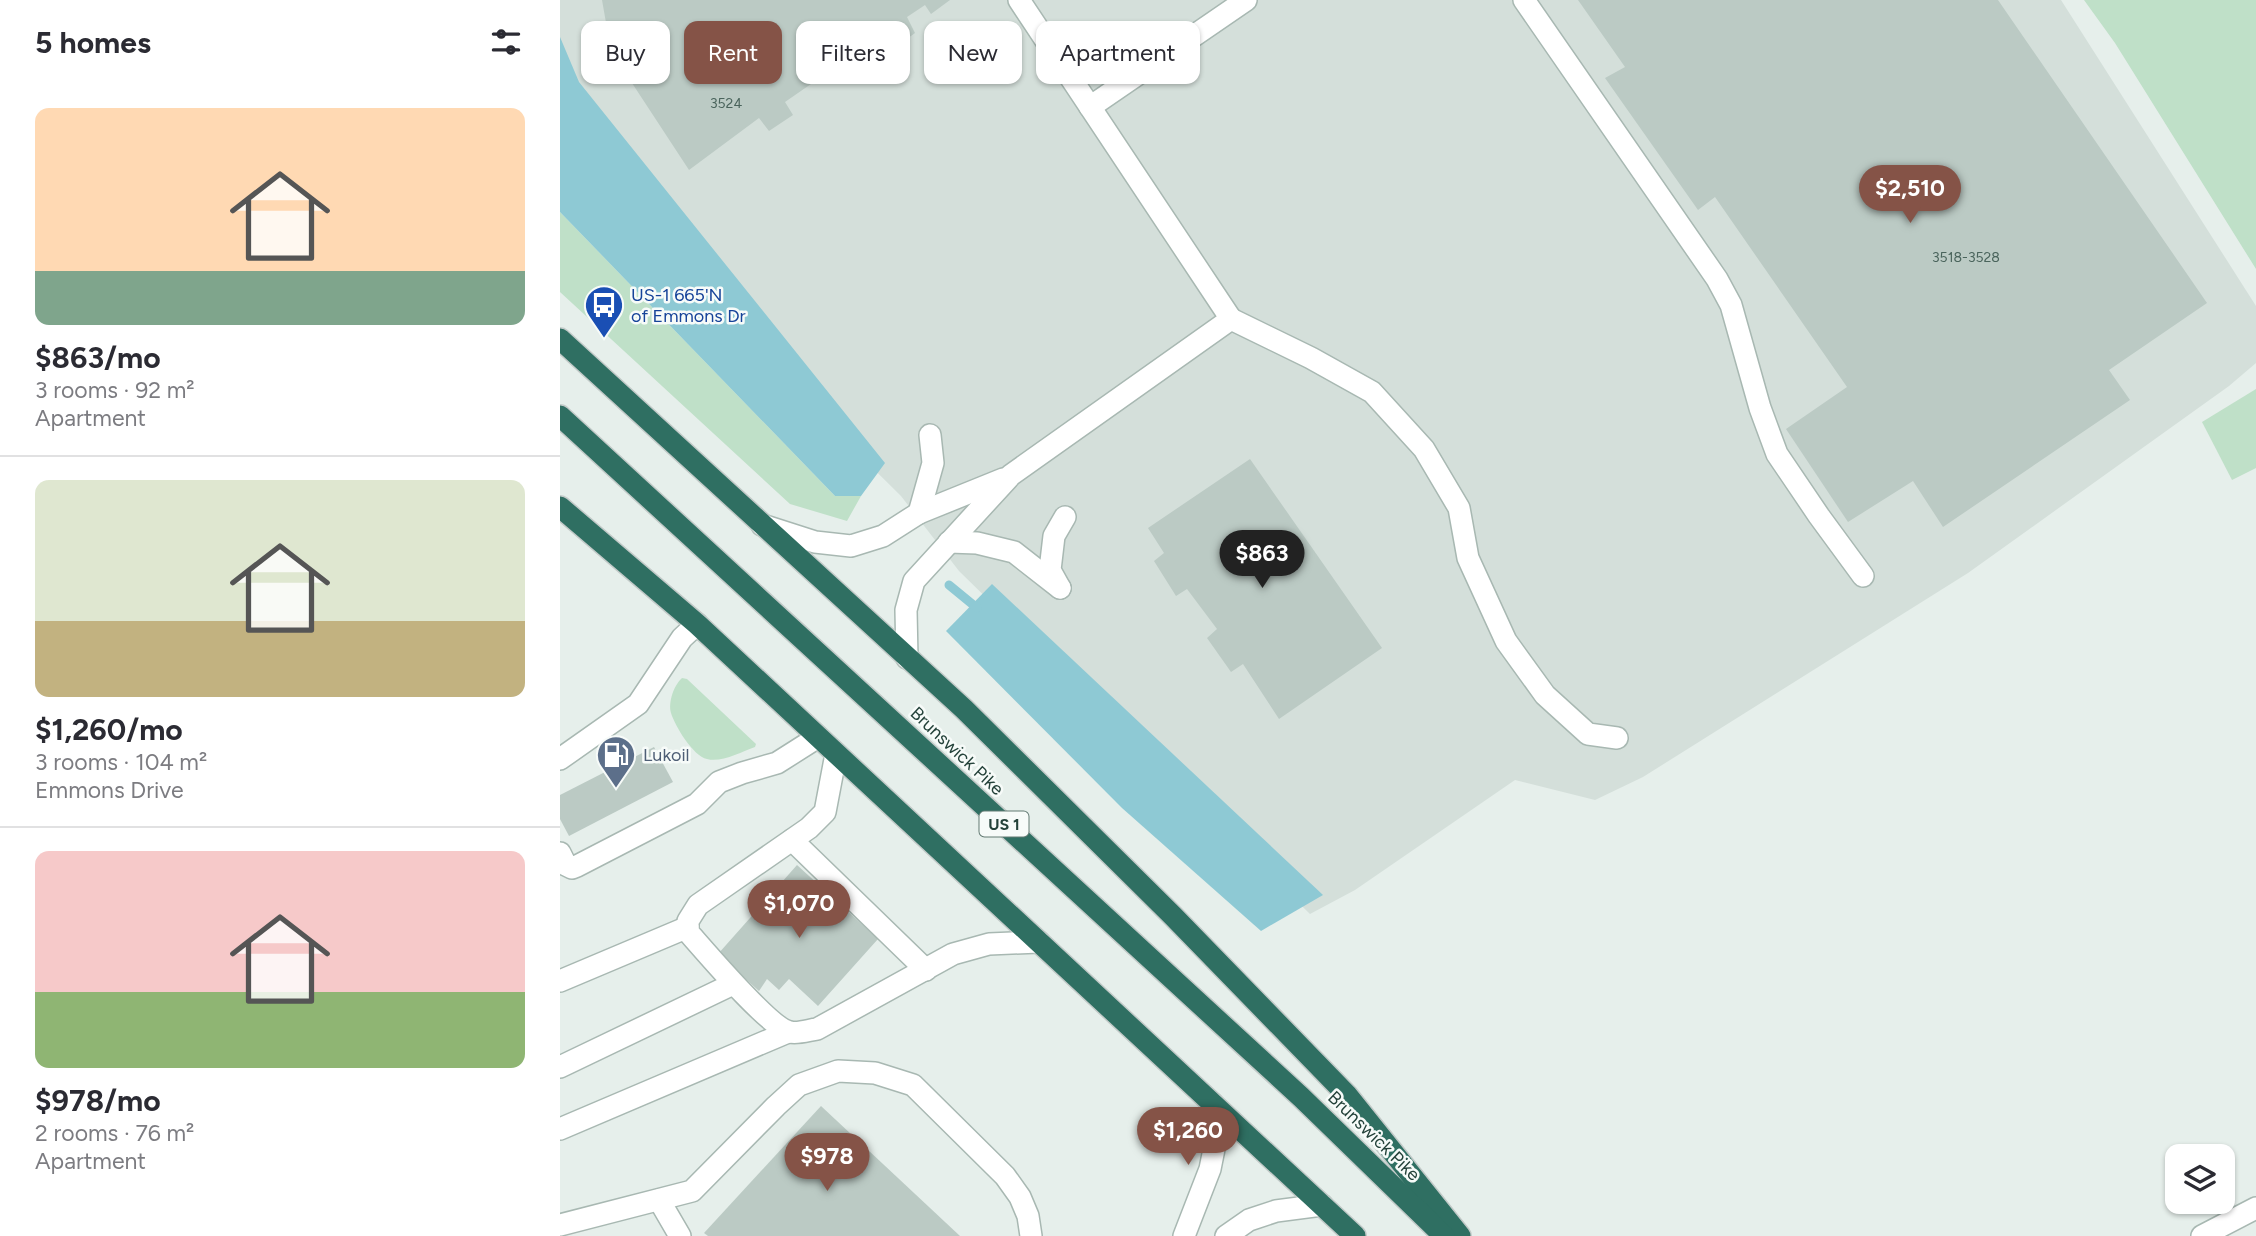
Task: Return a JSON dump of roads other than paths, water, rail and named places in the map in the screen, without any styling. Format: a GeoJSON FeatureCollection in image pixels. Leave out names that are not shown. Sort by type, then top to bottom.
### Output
{"type":"FeatureCollection","features":[{"type":"Feature","properties":{"kind":"highway"},"geometry":{"type":"LineString","coordinates":[[560,339],[964,709],[1173,916],[1347,1095],[1460,1236]]}},
{"type":"Feature","properties":{"kind":"highway","name":"Brunswick Pike"},"geometry":{"type":"LineString","coordinates":[[560,416],[1301,1097],[1444,1236]]}},
{"type":"Feature","properties":{"kind":"highway"},"geometry":{"type":"LineString","coordinates":[[560,508],[697,624],[1355,1236]]}},
{"type":"Feature","properties":{"kind":"street"},"geometry":{"type":"LineString","coordinates":[[1019,0],[1231,319],[1311,358],[1372,392],[1399,421],[1424,449],[1458,508],[1468,558],[1506,641],[1545,695],[1588,734],[1617,738]]}},
{"type":"Feature","properties":{"kind":"street"},"geometry":{"type":"LineString","coordinates":[[1090,107],[1246,0]]}},
{"type":"Feature","properties":{"kind":"street"},"geometry":{"type":"LineString","coordinates":[[1524,0],[1717,278],[1731,305],[1760,408],[1777,454],[1818,516],[1863,576]]}},
{"type":"Feature","properties":{"kind":"street"},"geometry":{"type":"LineString","coordinates":[[907,658],[906,610],[914,581],[1011,475],[1231,319]]}},
{"type":"Feature","properties":{"kind":"street"},"geometry":{"type":"LineString","coordinates":[[919,513],[933,463],[930,435]]}},
{"type":"Feature","properties":{"kind":"street"},"geometry":{"type":"LineString","coordinates":[[761,525],[815,542],[851,546],[883,536],[919,513],[1011,475]]}},
{"type":"Feature","properties":{"kind":"street"},"geometry":{"type":"LineString","coordinates":[[949,542],[977,543],[1014,552],[1060,588],[1051,570],[1054,536],[1065,517]]}},
{"type":"Feature","properties":{"kind":"street"},"geometry":{"type":"LineString","coordinates":[[560,759],[638,704],[682,638],[697,624]]}},
{"type":"Feature","properties":{"kind":"street"},"geometry":{"type":"LineString","coordinates":[[560,853],[566,865],[572,868],[577,866],[697,804],[719,782],[778,763],[818,737]]}},
{"type":"Feature","properties":{"kind":"street"},"geometry":{"type":"LineString","coordinates":[[788,1032],[779,1027],[733,984],[688,932],[688,921],[698,905],[809,828],[825,812],[836,754]]}},
{"type":"Feature","properties":{"kind":"street"},"geometry":{"type":"LineString","coordinates":[[792,839],[926,970]]}},
{"type":"Feature","properties":{"kind":"street"},"geometry":{"type":"LineString","coordinates":[[560,981],[688,927]]}},
{"type":"Feature","properties":{"kind":"street"},"geometry":{"type":"LineString","coordinates":[[560,1129],[788,1032],[817,1029],[953,954],[989,944],[1039,942]]}},
{"type":"Feature","properties":{"kind":"street"},"geometry":{"type":"LineString","coordinates":[[560,1067],[733,984]]}},
{"type":"Feature","properties":{"kind":"street"},"geometry":{"type":"LineString","coordinates":[[560,1225],[692,1191],[799,1085],[838,1071],[875,1073],[913,1085],[1005,1176],[1020,1197],[1028,1216],[1031,1236]]}},
{"type":"Feature","properties":{"kind":"street"},"geometry":{"type":"LineString","coordinates":[[1184,1236],[1210,1169],[1214,1149],[1212,1103]]}},
{"type":"Feature","properties":{"kind":"street"},"geometry":{"type":"LineString","coordinates":[[659,1200],[680,1236]]}},
{"type":"Feature","properties":{"kind":"street"},"geometry":{"type":"LineString","coordinates":[[1226,1236],[1249,1220],[1276,1210],[1322,1205]]}},
{"type":"Feature","properties":{"kind":"street"},"geometry":{"type":"LineString","coordinates":[[2202,1236],[2256,1208]]}},
{"type":"Feature","properties":{"kind":"water"},"geometry":{"type":"Polygon","coordinates":[[[560,37],[579,82],[885,463],[861,496],[835,496],[560,212],[560,37]]]}},
{"type":"Feature","properties":{"kind":"water"},"geometry":{"type":"Polygon","coordinates":[[[992,584],[1323,895],[1261,931],[1122,808],[946,631],[992,584]]]}},
{"type":"Feature","properties":{"kind":"waterway"},"geometry":{"type":"LineString","coordinates":[[949,585],[977,608]]}},
{"type":"Feature","properties":{"kind":"place","name":"US-1 665'N of Emmons Dr"},"geometry":{"type":"Point","coordinates":[604,339]}},
{"type":"Feature","properties":{"kind":"place","name":"Lukoil"},"geometry":{"type":"Point","coordinates":[616,789]}}]}
